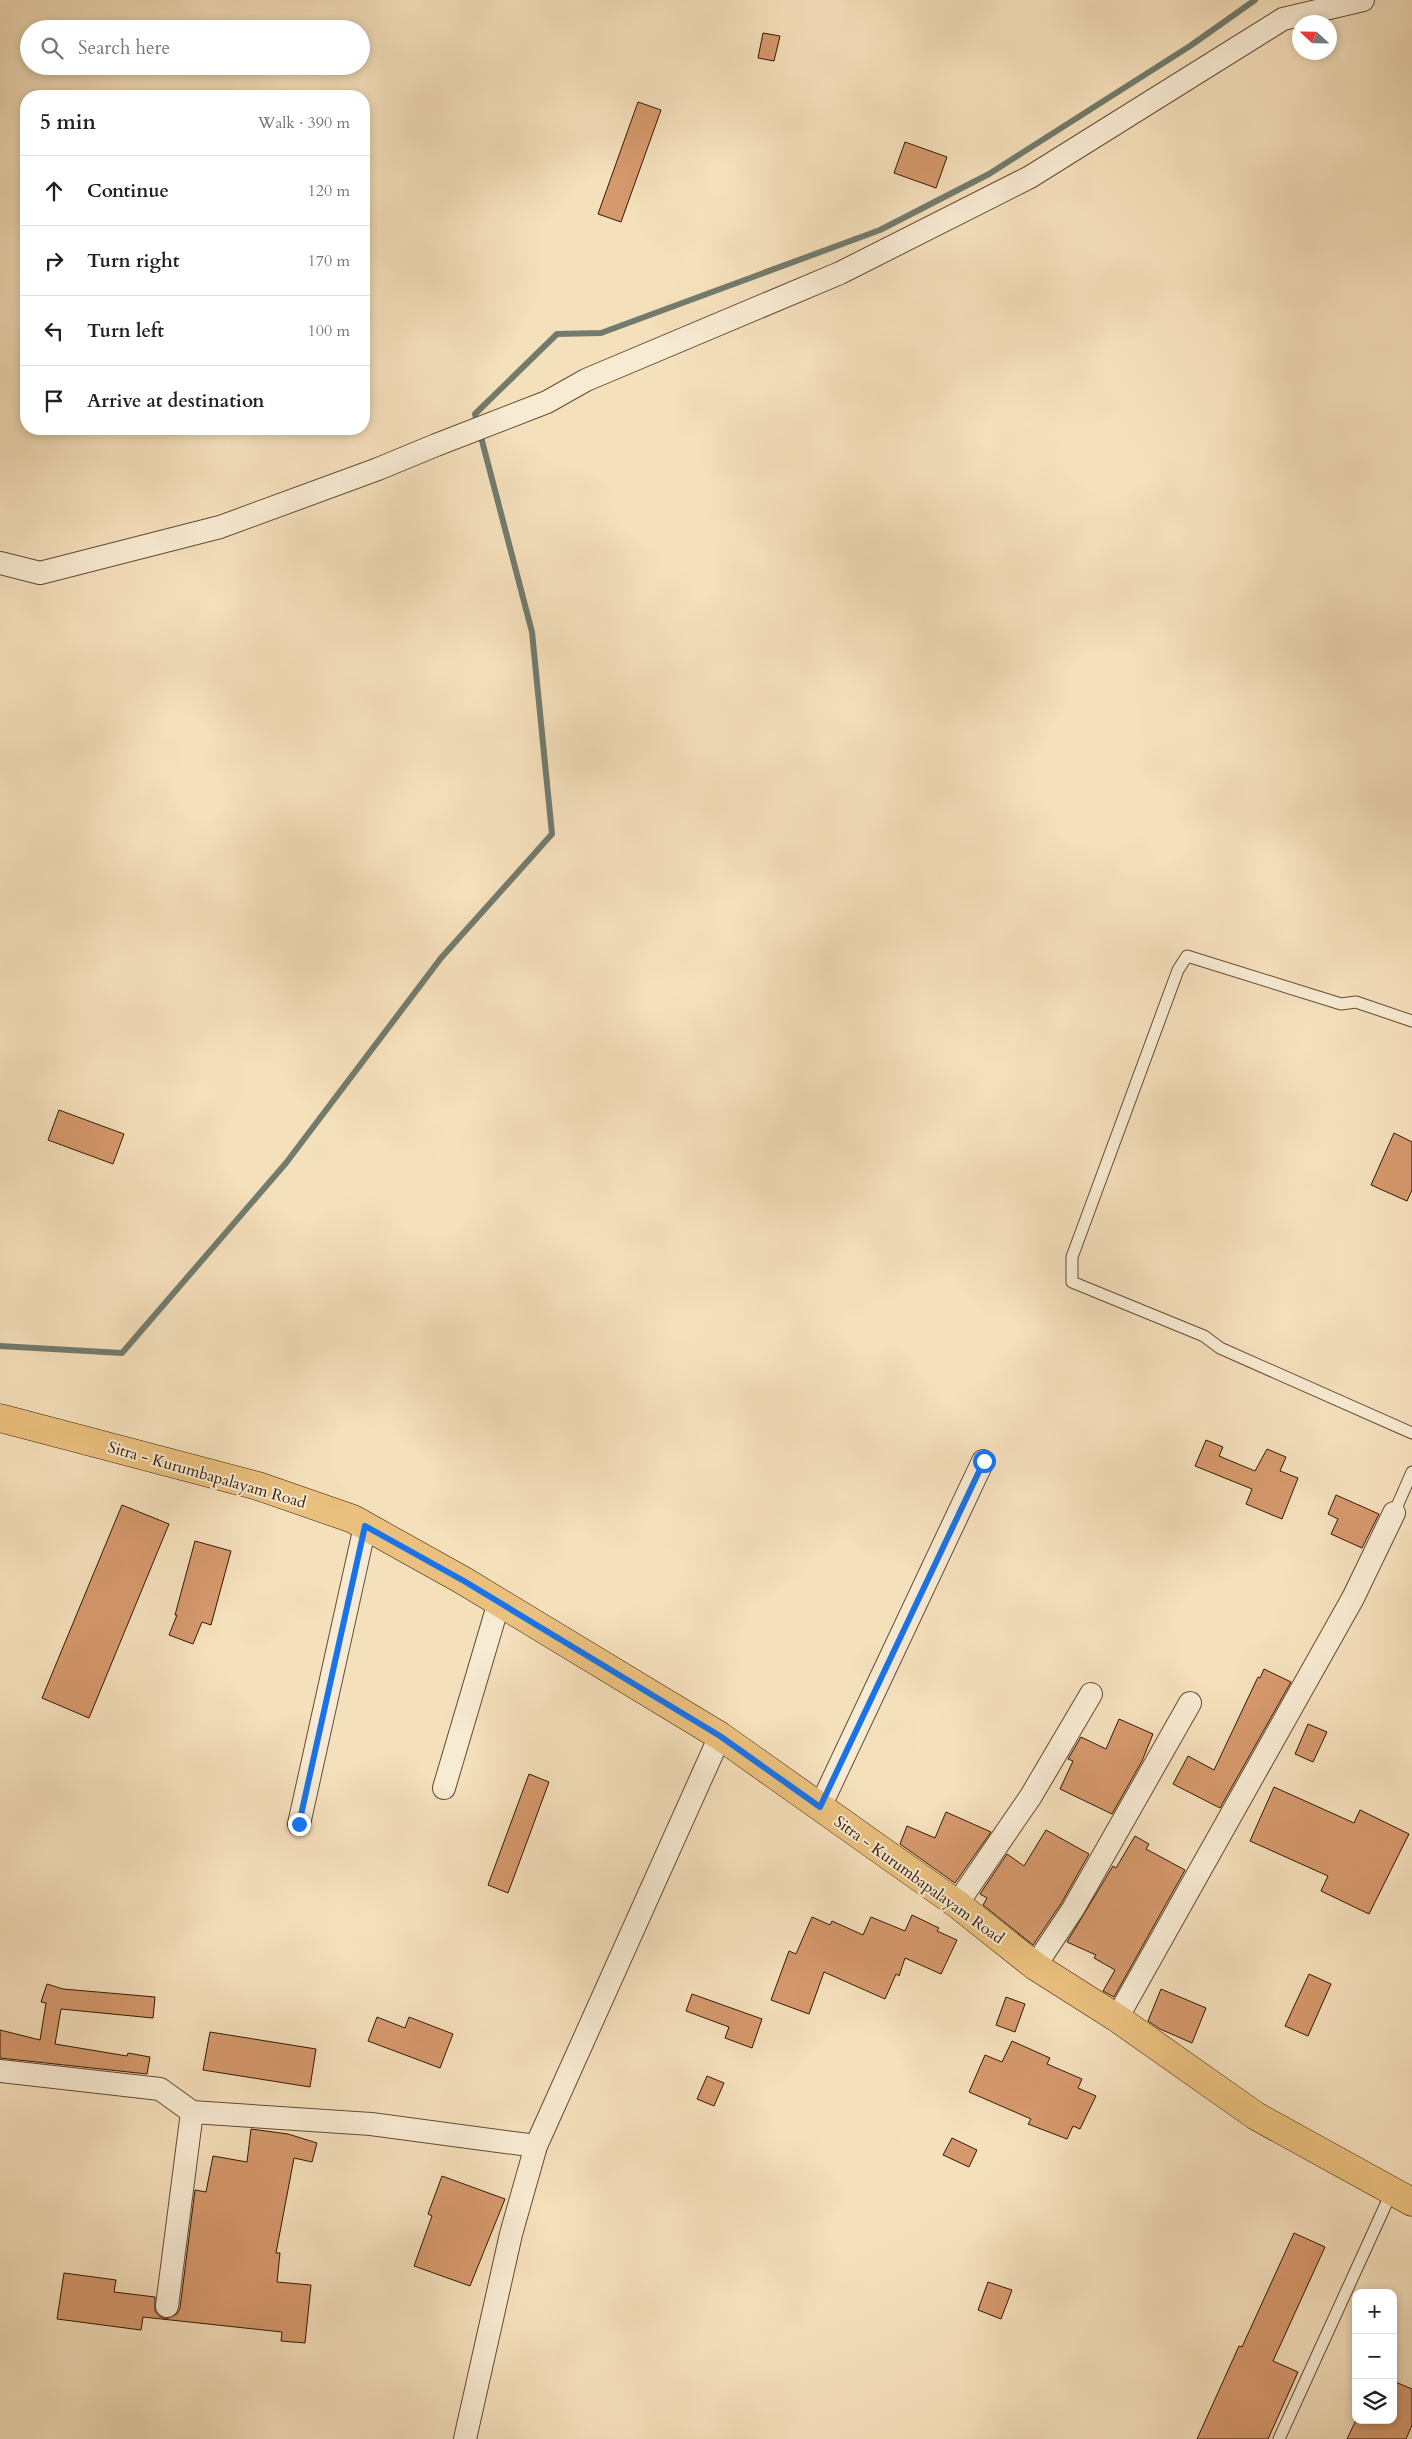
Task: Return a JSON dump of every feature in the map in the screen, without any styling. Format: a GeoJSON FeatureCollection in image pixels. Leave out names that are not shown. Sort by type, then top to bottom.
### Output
{"type":"FeatureCollection","features":[{"type":"Feature","properties":{"kind":"main road","name":"Sitra - Kurumbapalayam Road"},"geometry":{"type":"LineString","coordinates":[[0,1418],[258,1486],[353,1519],[499,1602],[720,1736],[957,1904],[1035,1966],[1117,2018],[1256,2116],[1402,2196]]}},
{"type":"Feature","properties":{"kind":"street"},"geometry":{"type":"LineString","coordinates":[[0,563],[40,573],[220,527],[378,469],[436,444],[547,402],[586,380],[840,273],[1030,177],[1283,19],[1363,0]]}},
{"type":"Feature","properties":{"kind":"street"},"geometry":{"type":"LineString","coordinates":[[820,1807],[984,1461]]}},
{"type":"Feature","properties":{"kind":"street"},"geometry":{"type":"LineString","coordinates":[[1117,2018],[1352,1598],[1394,1513]]}},
{"type":"Feature","properties":{"kind":"street"},"geometry":{"type":"LineString","coordinates":[[299,1824],[365,1526]]}},
{"type":"Feature","properties":{"kind":"street"},"geometry":{"type":"LineString","coordinates":[[444,1788],[499,1602]]}},
{"type":"Feature","properties":{"kind":"street"},"geometry":{"type":"LineString","coordinates":[[957,1904],[1030,1796],[1091,1694]]}},
{"type":"Feature","properties":{"kind":"street"},"geometry":{"type":"LineString","coordinates":[[1035,1966],[1073,1909],[1190,1703]]}},
{"type":"Feature","properties":{"kind":"street"},"geometry":{"type":"LineString","coordinates":[[465,2439],[511,2234],[536,2146],[720,1736]]}},
{"type":"Feature","properties":{"kind":"street"},"geometry":{"type":"LineString","coordinates":[[0,2071],[160,2089],[192,2112],[370,2124],[536,2146]]}},
{"type":"Feature","properties":{"kind":"street"},"geometry":{"type":"LineString","coordinates":[[167,2306],[192,2112]]}},
{"type":"Feature","properties":{"kind":"lane"},"geometry":{"type":"LineString","coordinates":[[1412,1021],[1356,1002],[1341,1004],[1188,956],[1178,970],[1072,1257],[1072,1282],[1204,1336],[1220,1348],[1412,1433]]}},
{"type":"Feature","properties":{"kind":"lane"},"geometry":{"type":"LineString","coordinates":[[1394,1513],[1412,1472]]}},
{"type":"Feature","properties":{"kind":"lane"},"geometry":{"type":"LineString","coordinates":[[1279,2439],[1402,2196]]}},
{"type":"Feature","properties":{"kind":"building"},"geometry":{"type":"Polygon","coordinates":[[[763,33],[780,36],[774,61],[758,58],[763,33]]]}},
{"type":"Feature","properties":{"kind":"building"},"geometry":{"type":"Polygon","coordinates":[[[638,102],[661,110],[621,222],[598,214],[638,102]]]}},
{"type":"Feature","properties":{"kind":"building"},"geometry":{"type":"Polygon","coordinates":[[[905,142],[947,157],[936,188],[894,173],[905,142]]]}},
{"type":"Feature","properties":{"kind":"building"},"geometry":{"type":"Polygon","coordinates":[[[59,1110],[124,1134],[113,1164],[48,1140],[59,1110]]]}},
{"type":"Feature","properties":{"kind":"building"},"geometry":{"type":"Polygon","coordinates":[[[1394,1133],[1412,1142],[1412,1190],[1407,1201],[1371,1185],[1394,1133]]]}},
{"type":"Feature","properties":{"kind":"building"},"geometry":{"type":"Polygon","coordinates":[[[1206,1440],[1223,1447],[1219,1456],[1255,1471],[1267,1449],[1286,1457],[1280,1471],[1298,1478],[1282,1519],[1246,1504],[1252,1489],[1195,1466],[1206,1440]]]}},
{"type":"Feature","properties":{"kind":"building"},"geometry":{"type":"Polygon","coordinates":[[[1336,1495],[1379,1514],[1362,1548],[1331,1534],[1338,1519],[1328,1514],[1336,1495]]]}},
{"type":"Feature","properties":{"kind":"building"},"geometry":{"type":"Polygon","coordinates":[[[122,1505],[169,1524],[89,1718],[42,1698],[122,1505]]]}},
{"type":"Feature","properties":{"kind":"building"},"geometry":{"type":"Polygon","coordinates":[[[195,1541],[231,1551],[211,1625],[202,1622],[193,1644],[169,1635],[177,1615],[175,1615],[195,1541]]]}},
{"type":"Feature","properties":{"kind":"building"},"geometry":{"type":"Polygon","coordinates":[[[1264,1669],[1291,1682],[1220,1808],[1173,1784],[1188,1756],[1214,1770],[1258,1677],[1260,1678],[1264,1669]]]}},
{"type":"Feature","properties":{"kind":"building"},"geometry":{"type":"Polygon","coordinates":[[[1119,1719],[1153,1734],[1142,1761],[1112,1814],[1060,1789],[1073,1761],[1068,1759],[1081,1737],[1106,1749],[1119,1719]]]}},
{"type":"Feature","properties":{"kind":"building"},"geometry":{"type":"Polygon","coordinates":[[[1308,1724],[1327,1732],[1313,1762],[1295,1754],[1308,1724]]]}},
{"type":"Feature","properties":{"kind":"building"},"geometry":{"type":"Polygon","coordinates":[[[529,1774],[549,1782],[508,1893],[488,1885],[529,1774]]]}},
{"type":"Feature","properties":{"kind":"building"},"geometry":{"type":"Polygon","coordinates":[[[1274,1787],[1354,1823],[1360,1810],[1409,1834],[1369,1914],[1321,1891],[1328,1876],[1250,1841],[1274,1787]]]}},
{"type":"Feature","properties":{"kind":"building"},"geometry":{"type":"Polygon","coordinates":[[[946,1812],[991,1832],[955,1883],[900,1844],[907,1826],[935,1838],[946,1812]]]}},
{"type":"Feature","properties":{"kind":"building"},"geometry":{"type":"Polygon","coordinates":[[[1046,1830],[1089,1854],[1062,1902],[1033,1945],[983,1905],[987,1898],[980,1894],[1007,1854],[1024,1866],[1046,1830]]]}},
{"type":"Feature","properties":{"kind":"building"},"geometry":{"type":"Polygon","coordinates":[[[1135,1836],[1149,1844],[1146,1849],[1185,1870],[1114,1997],[1103,1991],[1115,1970],[1094,1958],[1096,1955],[1067,1942],[1113,1866],[1116,1868],[1135,1836]]]}},
{"type":"Feature","properties":{"kind":"building"},"geometry":{"type":"Polygon","coordinates":[[[912,1915],[939,1928],[937,1931],[957,1940],[941,1974],[905,1958],[899,1976],[896,1974],[885,1999],[824,1972],[809,2014],[771,2000],[789,1951],[796,1954],[812,1917],[830,1925],[832,1921],[863,1935],[871,1917],[905,1931],[912,1915]]]}},
{"type":"Feature","properties":{"kind":"building"},"geometry":{"type":"Polygon","coordinates":[[[1309,1974],[1331,1984],[1308,2036],[1285,2026],[1309,1974]]]}},
{"type":"Feature","properties":{"kind":"building"},"geometry":{"type":"Polygon","coordinates":[[[47,1984],[63,1989],[155,1997],[153,2018],[61,2009],[55,2044],[127,2056],[128,2053],[150,2057],[147,2074],[0,2058],[0,2030],[40,2040],[46,2003],[41,2002],[47,1984]]]}},
{"type":"Feature","properties":{"kind":"building"},"geometry":{"type":"Polygon","coordinates":[[[1161,1989],[1206,2008],[1192,2043],[1160,2029],[1148,2021],[1161,1989]]]}},
{"type":"Feature","properties":{"kind":"building"},"geometry":{"type":"Polygon","coordinates":[[[692,1994],[762,2019],[752,2048],[725,2038],[729,2027],[686,2011],[692,1994]]]}},
{"type":"Feature","properties":{"kind":"building"},"geometry":{"type":"Polygon","coordinates":[[[1006,1997],[1025,2004],[1015,2032],[996,2025],[1006,1997]]]}},
{"type":"Feature","properties":{"kind":"building"},"geometry":{"type":"Polygon","coordinates":[[[377,2017],[405,2028],[409,2017],[453,2034],[440,2068],[368,2041],[377,2017]]]}},
{"type":"Feature","properties":{"kind":"building"},"geometry":{"type":"Polygon","coordinates":[[[210,2032],[316,2049],[310,2087],[203,2070],[210,2032]]]}},
{"type":"Feature","properties":{"kind":"building"},"geometry":{"type":"Polygon","coordinates":[[[1012,2041],[1050,2058],[1047,2064],[1082,2079],[1078,2088],[1096,2096],[1080,2129],[1073,2126],[1067,2139],[1028,2124],[1031,2119],[969,2092],[985,2055],[1002,2062],[1012,2041]]]}},
{"type":"Feature","properties":{"kind":"building"},"geometry":{"type":"Polygon","coordinates":[[[707,2076],[724,2083],[714,2106],[697,2099],[707,2076]]]}},
{"type":"Feature","properties":{"kind":"building"},"geometry":{"type":"Polygon","coordinates":[[[251,2129],[288,2134],[317,2143],[312,2162],[294,2158],[276,2253],[280,2253],[277,2282],[311,2285],[305,2343],[281,2341],[282,2332],[143,2317],[141,2330],[57,2319],[64,2273],[116,2280],[114,2292],[155,2297],[155,2311],[159,2316],[166,2319],[177,2314],[180,2308],[195,2190],[206,2192],[213,2156],[247,2162],[251,2129]]]}},
{"type":"Feature","properties":{"kind":"building"},"geometry":{"type":"Polygon","coordinates":[[[952,2138],[977,2150],[969,2167],[943,2155],[952,2138]]]}},
{"type":"Feature","properties":{"kind":"building"},"geometry":{"type":"Polygon","coordinates":[[[442,2176],[505,2199],[470,2286],[414,2266],[432,2216],[428,2214],[442,2176]]]}},
{"type":"Feature","properties":{"kind":"building"},"geometry":{"type":"Polygon","coordinates":[[[1294,2233],[1325,2247],[1273,2361],[1298,2372],[1268,2439],[1197,2439],[1239,2346],[1242,2347],[1294,2233]]]}},
{"type":"Feature","properties":{"kind":"building"},"geometry":{"type":"Polygon","coordinates":[[[988,2282],[1012,2290],[1001,2319],[978,2310],[988,2282]]]}},
{"type":"Feature","properties":{"kind":"building"},"geometry":{"type":"Polygon","coordinates":[[[1397,2383],[1412,2389],[1412,2425],[1406,2439],[1347,2439],[1354,2424],[1397,2424],[1397,2383]]]}},
{"type":"Feature","properties":{"kind":"waterway"},"geometry":{"type":"LineString","coordinates":[[0,1346],[122,1353],[286,1163],[441,958],[552,834],[532,632],[475,414],[557,334],[601,333],[880,230],[989,174],[1190,46],[1255,0]]}},
{"type":"Feature","properties":{"kind":"route"},"geometry":{"type":"LineString","coordinates":[[299,1824],[365,1526],[464,1581],[720,1736],[820,1807],[984,1461]]}}]}
